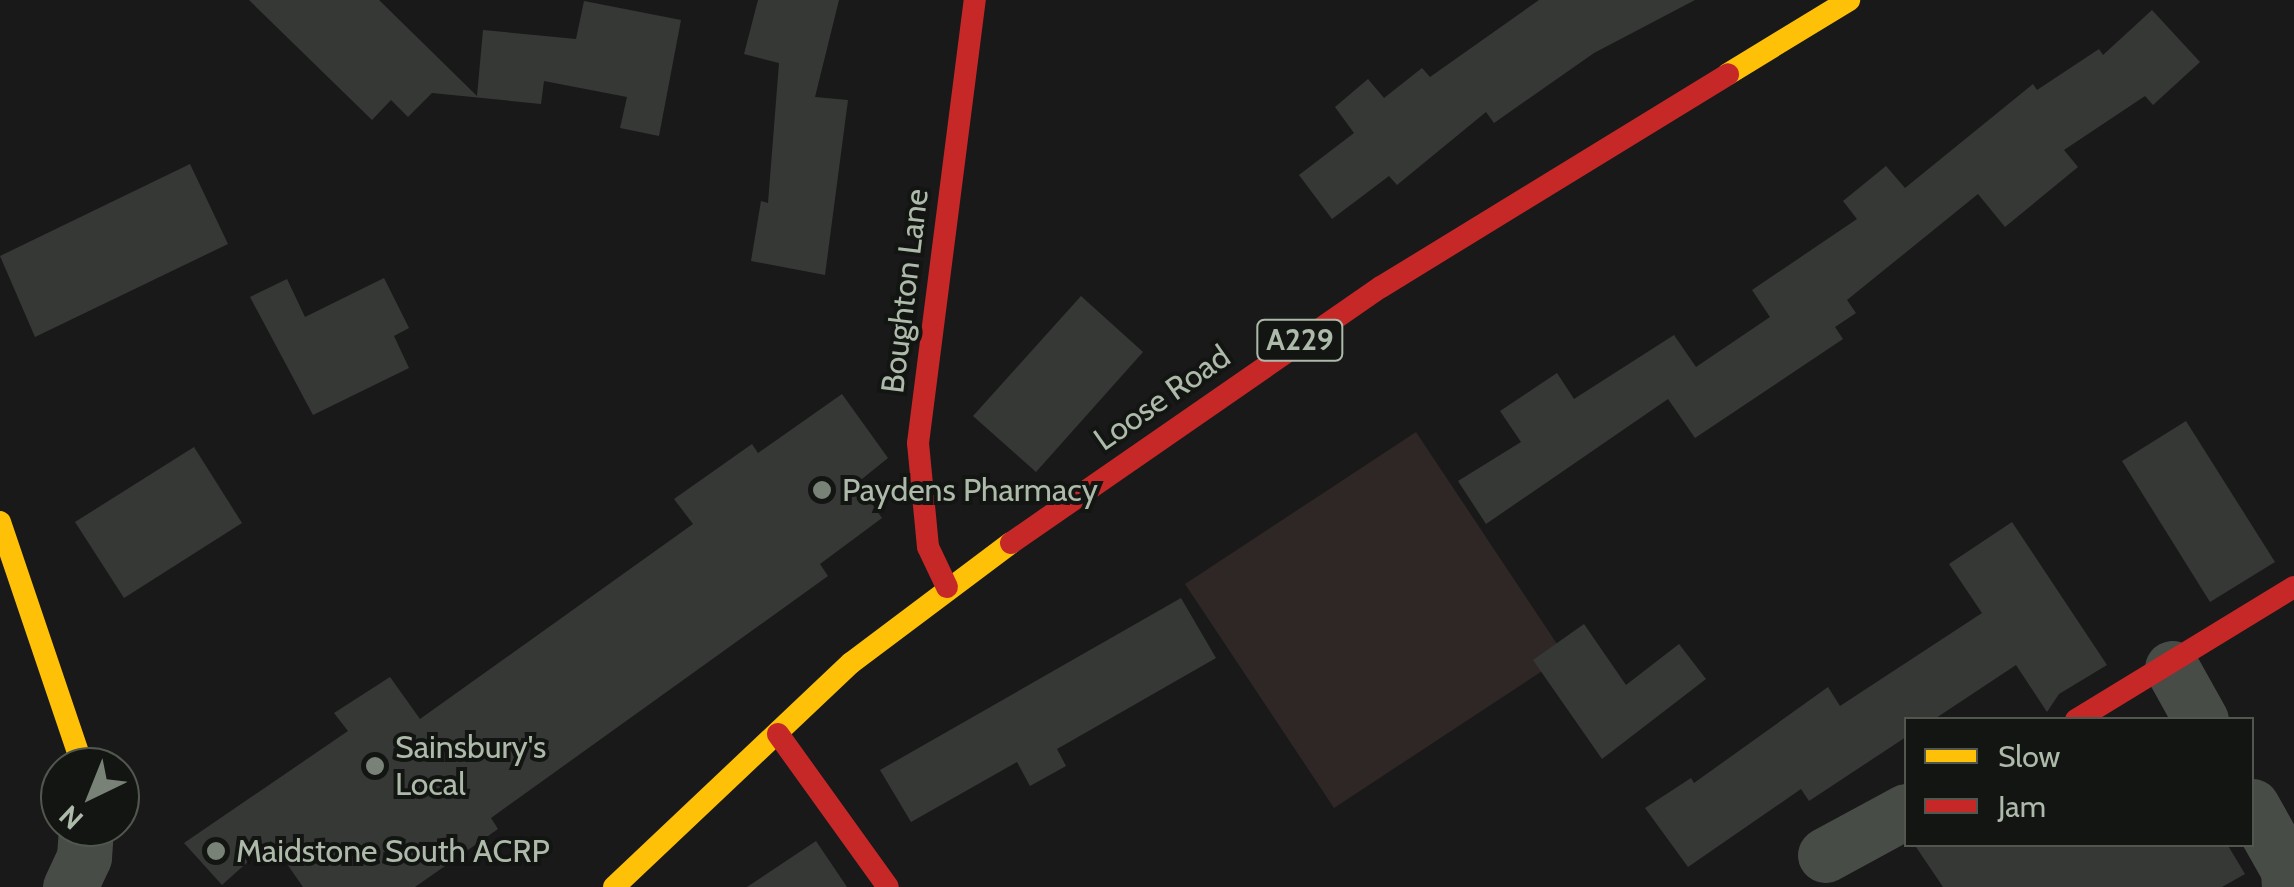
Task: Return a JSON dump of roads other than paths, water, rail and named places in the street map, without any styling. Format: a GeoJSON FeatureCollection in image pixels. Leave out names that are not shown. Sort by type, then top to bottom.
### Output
{"type":"FeatureCollection","features":[{"type":"Feature","properties":{"kind":"main road","name":"Boughton Lane"},"geometry":{"type":"LineString","coordinates":[[948,587],[928,546],[918,443],[976,0]]}},
{"type":"Feature","properties":{"kind":"main road","name":"Loose Road"},"geometry":{"type":"LineString","coordinates":[[614,887],[778,734],[948,587],[1381,288],[1849,0]]}},
{"type":"Feature","properties":{"kind":"main road"},"geometry":{"type":"LineString","coordinates":[[0,522],[76,747]]}},
{"type":"Feature","properties":{"kind":"main road"},"geometry":{"type":"LineString","coordinates":[[2082,717],[2172,668],[2294,587]]}},
{"type":"Feature","properties":{"kind":"main road"},"geometry":{"type":"LineString","coordinates":[[778,734],[888,887]]}},
{"type":"Feature","properties":{"kind":"street"},"geometry":{"type":"LineString","coordinates":[[2172,668],[2199,717]]}},
{"type":"Feature","properties":{"kind":"street"},"geometry":{"type":"LineString","coordinates":[[2254,810],[2288,870],[2289,887]]}},
{"type":"Feature","properties":{"kind":"street"},"geometry":{"type":"LineString","coordinates":[[1825,854],[1904,812]]}},
{"type":"Feature","properties":{"kind":"street"},"geometry":{"type":"LineString","coordinates":[[70,887],[85,847]]}},
{"type":"Feature","properties":{"kind":"place","name":"Paydens Pharmacy"},"geometry":{"type":"Point","coordinates":[822,490]}},
{"type":"Feature","properties":{"kind":"place","name":"Sainsbury's Local"},"geometry":{"type":"Point","coordinates":[375,766]}},
{"type":"Feature","properties":{"kind":"place","name":"Maidstone South ACRP"},"geometry":{"type":"Point","coordinates":[216,851]}}]}
